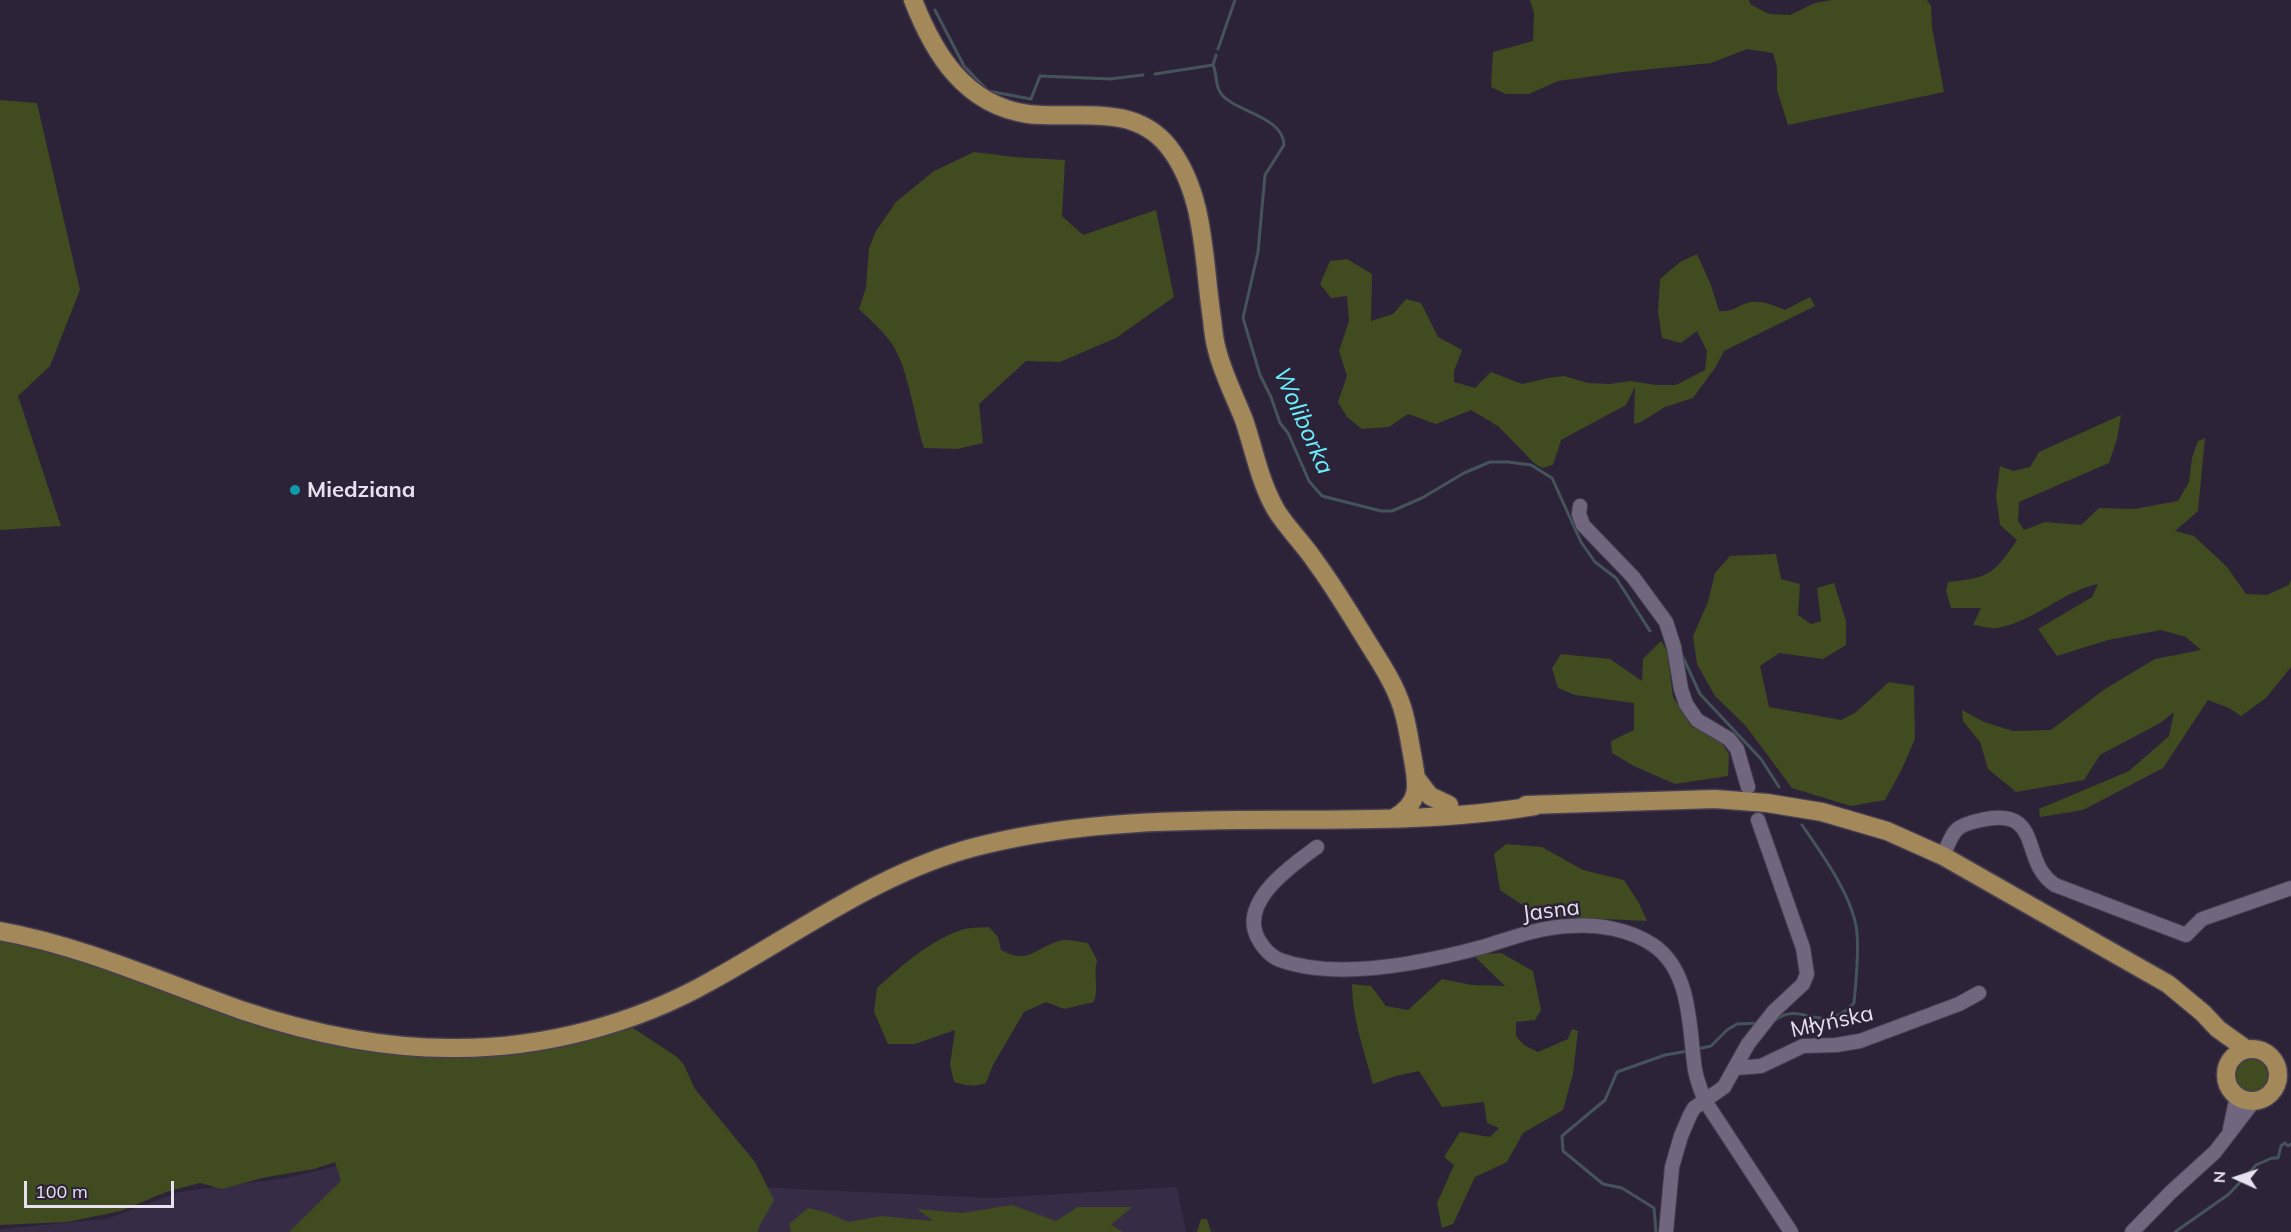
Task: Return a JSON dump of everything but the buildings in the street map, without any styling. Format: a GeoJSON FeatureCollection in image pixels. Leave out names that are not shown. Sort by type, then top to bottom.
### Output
{"type":"FeatureCollection","features":[{"type":"Feature","properties":{"kind":"main road"},"geometry":{"type":"LineString","coordinates":[[913,0],[944,63],[959,81],[984,97],[1024,113],[1120,117],[1150,130],[1162,139],[1173,154],[1186,176],[1196,206],[1216,350],[1244,421],[1268,493],[1281,518],[1320,568],[1384,670],[1402,707],[1409,741],[1404,801]]}},
{"type":"Feature","properties":{"kind":"main road"},"geometry":{"type":"LineString","coordinates":[[0,931],[56,944],[246,1011],[330,1035],[391,1045],[427,1048],[507,1045],[552,1039],[586,1031],[661,1005],[708,983],[868,890],[951,854],[1009,838],[1078,827],[1130,823],[1246,820],[1430,796],[1449,805]]}},
{"type":"Feature","properties":{"kind":"main road"},"geometry":{"type":"LineString","coordinates":[[1404,801],[1449,805],[1535,806],[1686,799],[1767,803],[1822,812],[1887,831],[1943,856],[2168,984],[2204,1013],[2238,1054]]}},
{"type":"Feature","properties":{"kind":"main road"},"geometry":{"type":"LineString","coordinates":[[1404,801],[1427,816],[1501,812],[1535,806]]}},
{"type":"Feature","properties":{"kind":"main road"},"geometry":{"type":"LineString","coordinates":[[2262,1050],[2282,1062],[2277,1067],[2284,1078],[2266,1097],[2245,1099],[2231,1090],[2226,1075],[2238,1054],[2262,1050]]}},
{"type":"Feature","properties":{"kind":"street"},"geometry":{"type":"LineString","coordinates":[[1580,506],[1579,514],[1583,525],[1633,577],[1666,622],[1674,647],[1681,689],[1686,704],[1697,720],[1729,739],[1737,749],[1748,787]]}},
{"type":"Feature","properties":{"kind":"street"},"geometry":{"type":"LineString","coordinates":[[1943,856],[1955,830],[1960,826],[1991,818],[2006,818],[2019,823],[2026,831],[2038,867],[2048,881],[2186,935],[2202,919],[2291,888]]}},
{"type":"Feature","properties":{"kind":"street"},"geometry":{"type":"LineString","coordinates":[[1666,1232],[1672,1167],[1681,1137],[1694,1108],[1724,1087],[1741,1055],[1769,1017],[1803,984],[1807,967],[1803,948],[1758,820]]}},
{"type":"Feature","properties":{"kind":"street","name":"Jasna"},"geometry":{"type":"LineString","coordinates":[[1317,847],[1273,881],[1257,907],[1254,921],[1256,937],[1263,948],[1277,960],[1331,969],[1388,966],[1444,957],[1552,928],[1572,926],[1620,930],[1636,935],[1655,946],[1669,960],[1684,992],[1697,1079],[1705,1101],[1791,1232]]}},
{"type":"Feature","properties":{"kind":"street","name":"Młyńska"},"geometry":{"type":"LineString","coordinates":[[1736,1068],[1761,1066],[1803,1046],[1836,1045],[1860,1041],[1959,1004],[1979,993]]}},
{"type":"Feature","properties":{"kind":"street"},"geometry":{"type":"LineString","coordinates":[[2132,1232],[2228,1137],[2235,1114],[2245,1099]]}},
{"type":"Feature","properties":{"kind":"shaded area"},"geometry":{"type":"Polygon","coordinates":[[[380,1156],[756,1187],[991,1198],[1177,1187],[1186,1232],[0,1232],[0,1229],[107,1219],[179,1192],[286,1178],[380,1156]]]}},
{"type":"Feature","properties":{"kind":"green space"},"geometry":{"type":"Polygon","coordinates":[[[1530,0],[1749,0],[1750,4],[1769,14],[1790,15],[1815,3],[1832,0],[1927,0],[1931,6],[1932,27],[1944,92],[1788,125],[1777,90],[1777,67],[1773,53],[1747,49],[1711,63],[1558,81],[1529,94],[1506,94],[1491,87],[1493,52],[1533,41],[1534,13],[1530,0]]]}},
{"type":"Feature","properties":{"kind":"green space"},"geometry":{"type":"Polygon","coordinates":[[[0,100],[37,103],[80,290],[50,366],[18,396],[61,526],[0,530],[0,100]]]}},
{"type":"Feature","properties":{"kind":"green space"},"geometry":{"type":"Polygon","coordinates":[[[974,152],[1065,160],[1062,216],[1083,235],[1156,210],[1174,297],[1116,338],[1060,362],[1026,361],[979,404],[983,443],[957,449],[924,448],[907,380],[898,355],[885,335],[859,309],[866,288],[869,248],[876,231],[896,202],[934,171],[974,152]]]}},
{"type":"Feature","properties":{"kind":"green space"},"geometry":{"type":"Polygon","coordinates":[[[1697,254],[1711,285],[1719,311],[1731,310],[1756,302],[1785,310],[1810,297],[1815,306],[1724,351],[1715,368],[1693,398],[1665,407],[1634,424],[1635,387],[1626,405],[1561,440],[1553,465],[1542,468],[1534,463],[1498,426],[1471,410],[1436,424],[1408,414],[1389,427],[1362,429],[1347,417],[1338,402],[1347,376],[1339,351],[1349,321],[1347,296],[1331,298],[1320,284],[1330,261],[1347,259],[1372,274],[1371,321],[1393,314],[1406,299],[1421,303],[1438,337],[1462,350],[1454,371],[1454,382],[1475,388],[1491,372],[1522,384],[1564,376],[1588,383],[1610,384],[1630,381],[1676,385],[1705,370],[1707,351],[1697,331],[1681,343],[1662,338],[1658,312],[1660,279],[1680,262],[1697,254]]]}},
{"type":"Feature","properties":{"kind":"green space"},"geometry":{"type":"Polygon","coordinates":[[[2121,415],[2117,439],[2109,463],[2019,502],[2018,521],[2024,530],[2045,522],[2081,525],[2099,508],[2134,509],[2178,501],[2189,482],[2192,458],[2198,441],[2205,438],[2198,511],[2175,531],[2194,536],[2227,567],[2246,594],[2267,595],[2289,585],[2291,580],[2291,667],[2266,698],[2241,716],[2229,708],[2208,700],[2163,768],[2083,810],[2040,817],[2039,809],[2129,771],[2169,736],[2174,712],[2160,723],[2100,755],[2084,780],[2016,792],[1988,769],[1980,742],[1963,721],[1962,710],[1984,722],[2013,731],[2051,730],[2105,689],[2155,659],[2201,650],[2186,637],[2161,630],[2108,640],[2057,656],[2038,629],[2092,597],[2098,584],[2073,593],[2023,620],[1994,628],[1973,625],[1981,608],[1951,608],[1946,591],[1948,582],[1973,579],[1996,567],[2017,540],[2000,525],[1996,496],[2000,466],[2013,471],[2030,467],[2039,452],[2121,415]]]}},
{"type":"Feature","properties":{"kind":"green space"},"geometry":{"type":"Polygon","coordinates":[[[1776,554],[1781,579],[1800,584],[1798,615],[1811,624],[1821,621],[1817,588],[1834,583],[1846,621],[1846,645],[1823,659],[1779,653],[1760,666],[1769,707],[1841,720],[1855,713],[1889,682],[1914,686],[1915,739],[1885,800],[1851,806],[1792,788],[1745,725],[1715,696],[1697,664],[1693,636],[1708,602],[1715,573],[1730,556],[1776,554]]]}},
{"type":"Feature","properties":{"kind":"green space"},"geometry":{"type":"Polygon","coordinates":[[[1661,641],[1667,650],[1673,697],[1691,726],[1720,740],[1729,754],[1728,776],[1675,784],[1634,766],[1612,753],[1611,741],[1634,730],[1634,703],[1575,695],[1558,688],[1552,668],[1561,654],[1610,659],[1642,681],[1643,659],[1661,641]]]}},
{"type":"Feature","properties":{"kind":"green space"},"geometry":{"type":"Polygon","coordinates":[[[1506,844],[1542,847],[1583,870],[1624,880],[1639,903],[1647,921],[1539,916],[1500,890],[1494,854],[1506,844]]]}},
{"type":"Feature","properties":{"kind":"green space"},"geometry":{"type":"Polygon","coordinates":[[[989,927],[998,937],[1001,950],[1018,956],[1031,954],[1062,940],[1088,943],[1097,960],[1095,997],[1094,1002],[1064,1009],[1046,1002],[1024,1012],[993,1065],[986,1083],[967,1085],[954,1082],[950,1065],[955,1030],[915,1044],[888,1044],[874,1012],[877,988],[927,947],[949,935],[964,929],[989,927]]]}},
{"type":"Feature","properties":{"kind":"green space"},"geometry":{"type":"Polygon","coordinates":[[[0,931],[246,1011],[444,1048],[621,1020],[677,1057],[684,1065],[695,1089],[755,1162],[774,1200],[758,1232],[289,1232],[341,1181],[335,1162],[314,1169],[262,1178],[222,1189],[200,1183],[166,1192],[121,1211],[67,1222],[0,1225],[0,931]]]}},
{"type":"Feature","properties":{"kind":"green space"},"geometry":{"type":"Polygon","coordinates":[[[1501,953],[1533,971],[1541,1010],[1535,1020],[1516,1022],[1516,1036],[1524,1045],[1538,1052],[1568,1039],[1572,1029],[1578,1031],[1573,1074],[1563,1110],[1523,1133],[1507,1162],[1475,1177],[1453,1224],[1442,1228],[1437,1203],[1454,1165],[1444,1157],[1460,1132],[1490,1137],[1499,1128],[1487,1123],[1484,1102],[1442,1107],[1419,1071],[1373,1084],[1356,1022],[1352,984],[1371,986],[1386,1006],[1408,1010],[1442,979],[1472,985],[1505,986],[1473,955],[1501,953]]]}},
{"type":"Feature","properties":{"kind":"green space"},"geometry":{"type":"Polygon","coordinates":[[[2251,1056],[2265,1061],[2270,1075],[2265,1089],[2251,1094],[2237,1089],[2232,1075],[2237,1061],[2251,1056]]]}},
{"type":"Feature","properties":{"kind":"green space"},"geometry":{"type":"Polygon","coordinates":[[[1012,1205],[1056,1221],[1078,1207],[1132,1207],[1111,1225],[1123,1232],[791,1232],[789,1224],[808,1208],[826,1212],[848,1222],[881,1216],[933,1221],[917,1209],[962,1213],[1012,1205]]]}},
{"type":"Feature","properties":{"kind":"green space"},"geometry":{"type":"Polygon","coordinates":[[[1201,1219],[1207,1219],[1211,1232],[1197,1232],[1201,1219]]]}},
{"type":"Feature","properties":{"kind":"waterway"},"geometry":{"type":"LineString","coordinates":[[1218,49],[1235,0]]}},
{"type":"Feature","properties":{"kind":"waterway","name":"Woliborka"},"geometry":{"type":"LineString","coordinates":[[935,10],[964,66],[988,91],[1031,99],[1040,76],[1110,79],[1143,75]]}},
{"type":"Feature","properties":{"kind":"waterway"},"geometry":{"type":"LineString","coordinates":[[1213,65],[1216,55]]}},
{"type":"Feature","properties":{"kind":"waterway","name":"Woliborka"},"geometry":{"type":"LineString","coordinates":[[1213,65],[1217,86],[1226,99],[1275,127],[1284,145],[1265,175],[1258,252],[1243,318],[1260,375],[1280,423],[1288,433],[1309,481],[1322,496],[1381,511],[1392,511],[1490,462],[1531,465],[1552,478],[1581,542],[1595,562],[1616,578],[1650,631]]}},
{"type":"Feature","properties":{"kind":"waterway","name":"Woliborka"},"geometry":{"type":"LineString","coordinates":[[1155,74],[1213,65]]}},
{"type":"Feature","properties":{"kind":"waterway","name":"Woliborka"},"geometry":{"type":"LineString","coordinates":[[1681,653],[1700,694],[1761,759],[1779,787]]}},
{"type":"Feature","properties":{"kind":"waterway","name":"Woliborka"},"geometry":{"type":"LineString","coordinates":[[1774,1021],[1784,1015],[1794,1014],[1831,1018],[1842,1013],[1854,1003],[1858,950],[1855,920],[1844,891],[1802,825]]}},
{"type":"Feature","properties":{"kind":"waterway","name":"Woliborka"},"geometry":{"type":"LineString","coordinates":[[1697,1049],[1711,1046],[1727,1030],[1737,1024],[1759,1023]]}},
{"type":"Feature","properties":{"kind":"waterway","name":"Woliborka"},"geometry":{"type":"LineString","coordinates":[[1656,1232],[1654,1208],[1622,1188],[1603,1184],[1563,1151],[1562,1136],[1605,1100],[1617,1072],[1665,1055],[1688,1051]]}},
{"type":"Feature","properties":{"kind":"waterway"},"geometry":{"type":"LineString","coordinates":[[2175,1232],[2229,1194],[2256,1165],[2272,1158],[2278,1158],[2281,1146],[2285,1143],[2288,1146],[2291,1144]]}},
{"type":"Feature","properties":{"kind":"place","name":"Miedziana"},"geometry":{"type":"Point","coordinates":[295,490]}}]}
